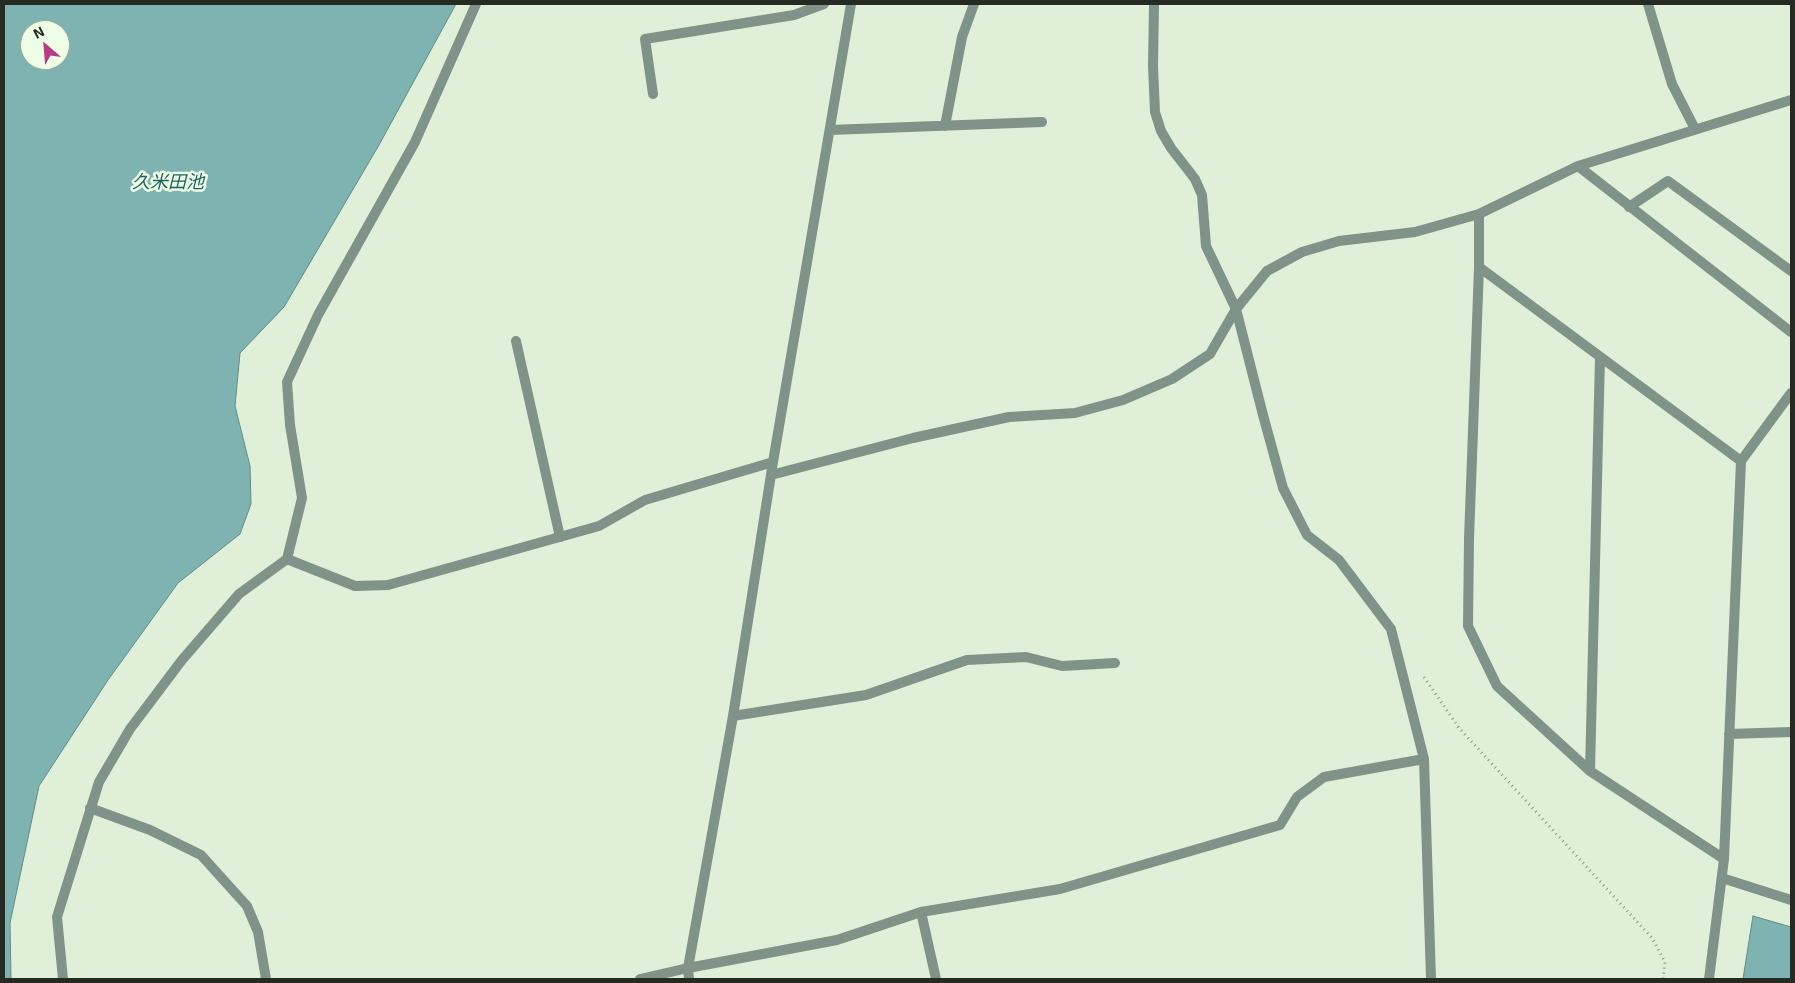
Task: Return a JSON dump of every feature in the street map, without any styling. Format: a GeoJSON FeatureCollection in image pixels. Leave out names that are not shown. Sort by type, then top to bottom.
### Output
{"type":"FeatureCollection","features":[{"type":"Feature","properties":{"kind":"street"},"geometry":{"type":"LineString","coordinates":[[63,979],[57,917],[99,782],[130,729],[182,660],[239,594],[287,560],[302,498],[290,424],[287,382],[318,315],[414,142],[476,4]]}},
{"type":"Feature","properties":{"kind":"street"},"geometry":{"type":"LineString","coordinates":[[653,94],[645,39],[794,15],[824,4]]}},
{"type":"Feature","properties":{"kind":"street"},"geometry":{"type":"LineString","coordinates":[[689,979],[688,968],[733,716],[773,462],[851,4]]}},
{"type":"Feature","properties":{"kind":"street"},"geometry":{"type":"LineString","coordinates":[[945,126],[962,37],[974,4]]}},
{"type":"Feature","properties":{"kind":"street"},"geometry":{"type":"LineString","coordinates":[[1154,4],[1153,66],[1155,112],[1161,131],[1171,148],[1195,179],[1202,195],[1206,246],[1236,309],[1283,488],[1308,536],[1339,560],[1391,629],[1424,759],[1431,979]]}},
{"type":"Feature","properties":{"kind":"street"},"geometry":{"type":"LineString","coordinates":[[1648,4],[1672,84],[1695,130]]}},
{"type":"Feature","properties":{"kind":"street"},"geometry":{"type":"LineString","coordinates":[[771,475],[913,438],[1009,417],[1075,413],[1123,400],[1172,379],[1210,354],[1236,309],[1267,271],[1302,252],[1339,241],[1415,232],[1480,214],[1578,166],[1791,100]]}},
{"type":"Feature","properties":{"kind":"street"},"geometry":{"type":"LineString","coordinates":[[830,130],[1042,122]]}},
{"type":"Feature","properties":{"kind":"street"},"geometry":{"type":"LineString","coordinates":[[1578,166],[1791,332]]}},
{"type":"Feature","properties":{"kind":"street"},"geometry":{"type":"LineString","coordinates":[[1629,207],[1668,181],[1791,271]]}},
{"type":"Feature","properties":{"kind":"street"},"geometry":{"type":"LineString","coordinates":[[1480,214],[1480,267],[1469,539],[1468,626],[1497,686],[1590,771],[1724,859]]}},
{"type":"Feature","properties":{"kind":"street"},"geometry":{"type":"LineString","coordinates":[[1480,267],[1741,462]]}},
{"type":"Feature","properties":{"kind":"street"},"geometry":{"type":"LineString","coordinates":[[516,341],[560,537]]}},
{"type":"Feature","properties":{"kind":"street"},"geometry":{"type":"LineString","coordinates":[[1590,771],[1600,358]]}},
{"type":"Feature","properties":{"kind":"street"},"geometry":{"type":"LineString","coordinates":[[1709,979],[1724,859],[1741,462],[1791,393]]}},
{"type":"Feature","properties":{"kind":"street"},"geometry":{"type":"LineString","coordinates":[[287,560],[355,586],[388,585],[599,526],[645,500],[773,462]]}},
{"type":"Feature","properties":{"kind":"street"},"geometry":{"type":"LineString","coordinates":[[733,716],[866,695],[967,660],[1026,657],[1062,666],[1115,663]]}},
{"type":"Feature","properties":{"kind":"street"},"geometry":{"type":"LineString","coordinates":[[1729,734],[1791,732]]}},
{"type":"Feature","properties":{"kind":"street"},"geometry":{"type":"LineString","coordinates":[[640,979],[837,940],[921,912],[1060,889],[1280,825],[1297,797],[1324,777],[1424,759]]}},
{"type":"Feature","properties":{"kind":"street"},"geometry":{"type":"LineString","coordinates":[[90,808],[150,830],[201,855],[247,906],[258,932],[266,979]]}},
{"type":"Feature","properties":{"kind":"street"},"geometry":{"type":"LineString","coordinates":[[1722,878],[1791,900]]}},
{"type":"Feature","properties":{"kind":"street"},"geometry":{"type":"LineString","coordinates":[[921,912],[936,979]]}},
{"type":"Feature","properties":{"kind":"path"},"geometry":{"type":"LineString","coordinates":[[1422,674],[1459,728],[1652,938],[1665,962],[1663,979]]}},
{"type":"Feature","properties":{"kind":"water","name":"久米田池"},"geometry":{"type":"Polygon","coordinates":[[[4,4],[456,4],[379,145],[284,307],[240,353],[235,406],[250,466],[251,504],[240,534],[178,583],[108,680],[39,786],[10,923],[11,979],[4,979],[4,4]]]}},
{"type":"Feature","properties":{"kind":"water"},"geometry":{"type":"Polygon","coordinates":[[[1753,916],[1791,927],[1791,979],[1743,979],[1753,916]]]}}]}
